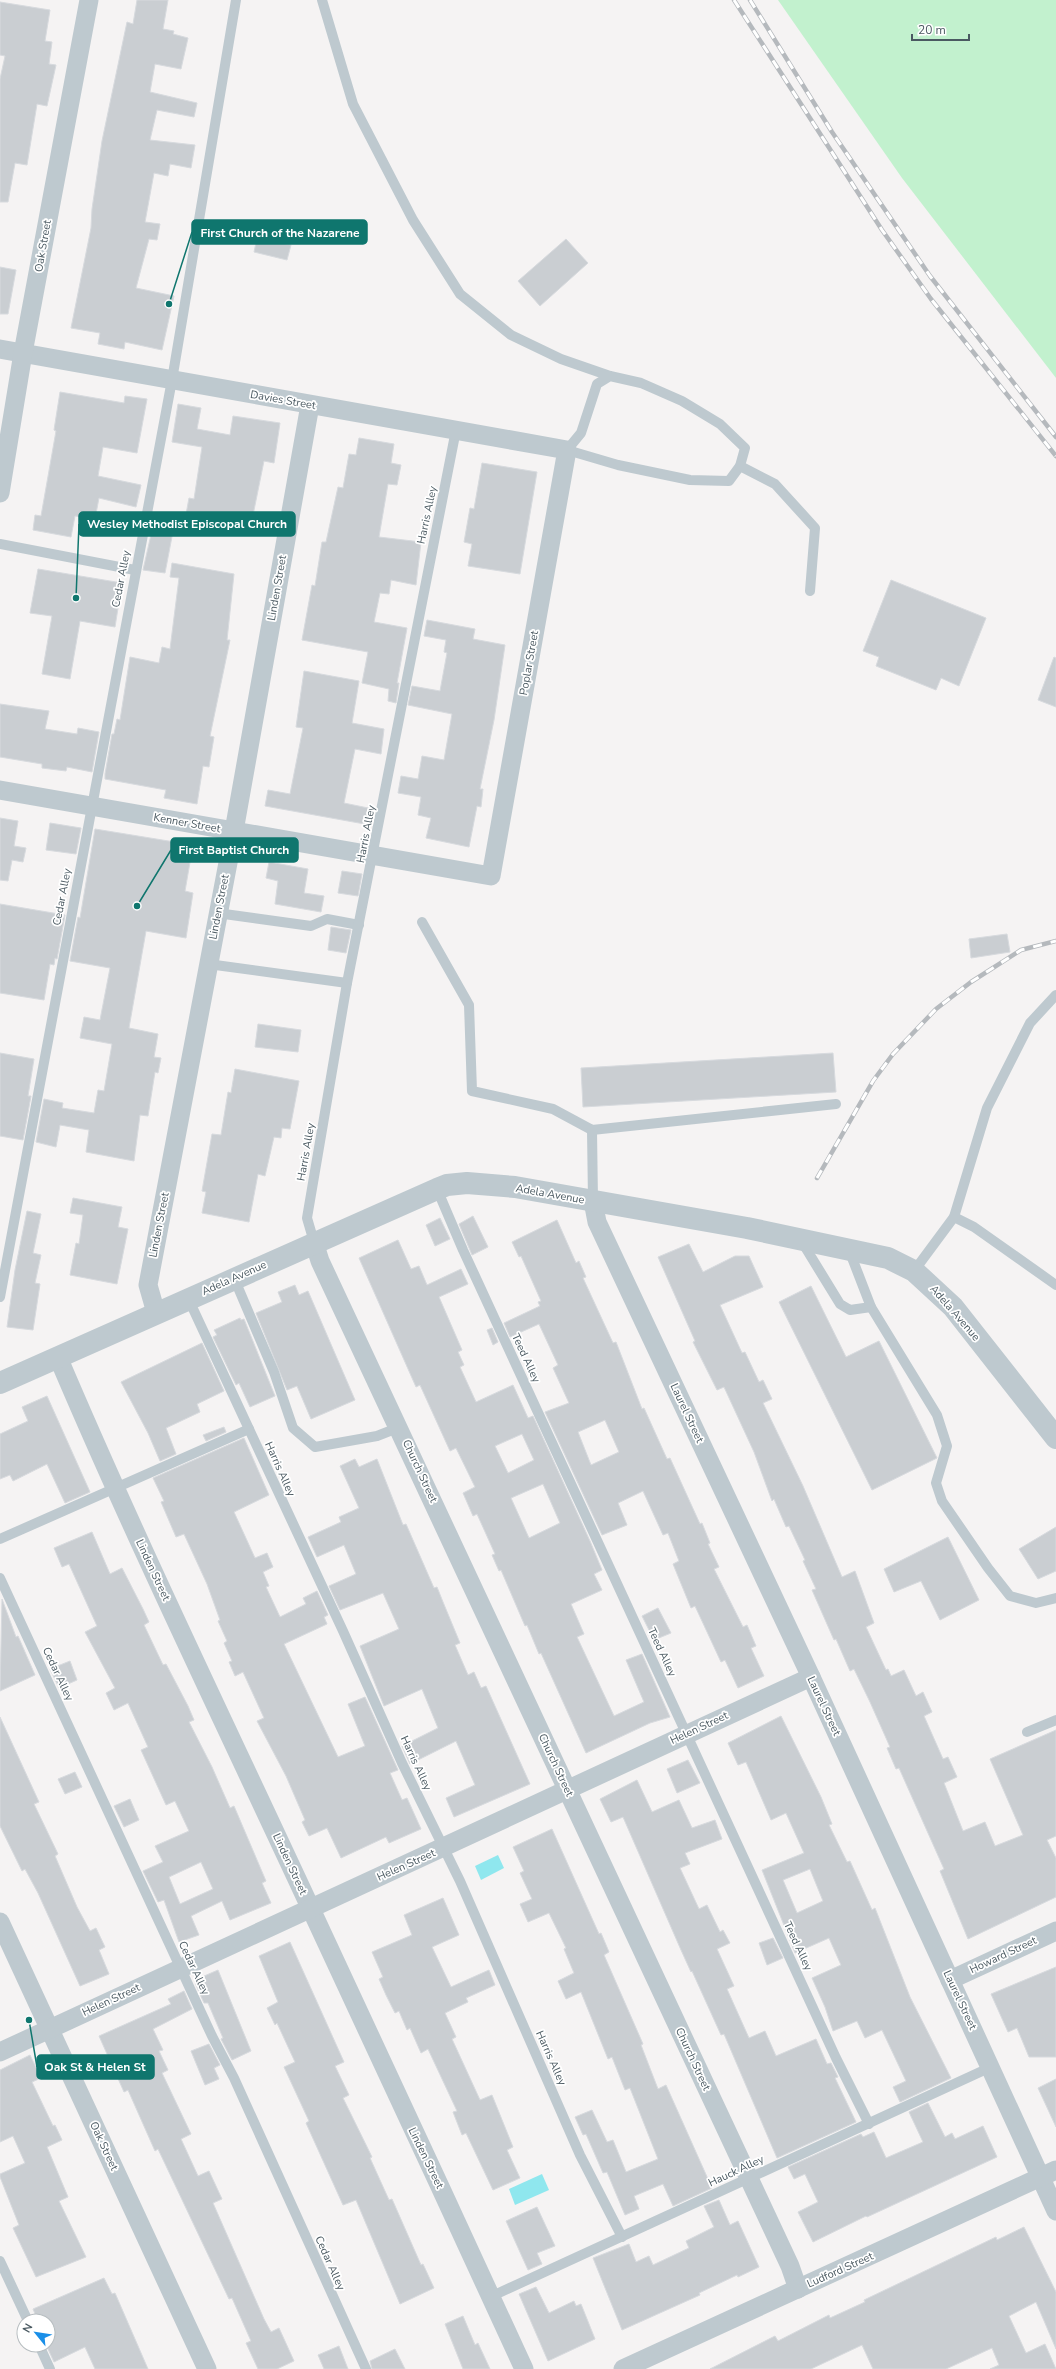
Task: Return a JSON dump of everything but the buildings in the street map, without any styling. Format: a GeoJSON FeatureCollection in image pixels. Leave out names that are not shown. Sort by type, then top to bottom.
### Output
{"type":"FeatureCollection","features":[{"type":"Feature","properties":{"kind":"street","name":"Oak Street"},"geometry":{"type":"LineString","coordinates":[[0,493],[23,353],[89,0]]}},
{"type":"Feature","properties":{"kind":"street","name":"Davies Street"},"geometry":{"type":"LineString","coordinates":[[0,350],[567,450]]}},
{"type":"Feature","properties":{"kind":"street","name":"Linden Street"},"geometry":{"type":"LineString","coordinates":[[156,1313],[148,1285],[217,913],[234,831],[310,405]]}},
{"type":"Feature","properties":{"kind":"street","name":"Poplar Street"},"geometry":{"type":"LineString","coordinates":[[491,876],[567,450]]}},
{"type":"Feature","properties":{"kind":"street","name":"Kenner Street"},"geometry":{"type":"LineString","coordinates":[[0,790],[491,876]]}},
{"type":"Feature","properties":{"kind":"street","name":"Adela Avenue"},"geometry":{"type":"LineString","coordinates":[[0,1383],[314,1242],[437,1189],[447,1185],[467,1183],[508,1187],[593,1201],[849,1248],[888,1258],[914,1271],[953,1307],[1056,1438]]}},
{"type":"Feature","properties":{"kind":"street","name":"Laurel Street"},"geometry":{"type":"LineString","coordinates":[[593,1201],[597,1222],[811,1677],[950,1980],[991,2067],[1048,2174],[1056,2211]]}},
{"type":"Feature","properties":{"kind":"street","name":"Church Street"},"geometry":{"type":"LineString","coordinates":[[314,1242],[320,1261],[400,1427],[567,1790],[790,2266],[798,2289]]}},
{"type":"Feature","properties":{"kind":"street","name":"Linden Street"},"geometry":{"type":"LineString","coordinates":[[58,1357],[115,1489],[524,2369]]}},
{"type":"Feature","properties":{"kind":"street","name":"Helen Street"},"geometry":{"type":"LineString","coordinates":[[0,2052],[811,1677]]}},
{"type":"Feature","properties":{"kind":"street","name":"Oak Street"},"geometry":{"type":"LineString","coordinates":[[0,1922],[207,2369]]}},
{"type":"Feature","properties":{"kind":"street","name":"Howard Street"},"geometry":{"type":"LineString","coordinates":[[950,1980],[1056,1931]]}},
{"type":"Feature","properties":{"kind":"street","name":"Ludford Street"},"geometry":{"type":"LineString","coordinates":[[623,2369],[1048,2174]]}},
{"type":"Feature","properties":{"kind":"lane","name":"Cedar Alley"},"geometry":{"type":"LineString","coordinates":[[0,1297],[135,570],[172,380],[236,0]]}},
{"type":"Feature","properties":{"kind":"lane"},"geometry":{"type":"LineString","coordinates":[[322,0],[353,104],[413,220],[460,294],[512,335],[561,359],[610,376],[641,383],[682,401],[720,424],[745,448],[740,466],[729,481],[690,480],[618,465],[567,450],[581,433],[597,384],[610,376]]}},
{"type":"Feature","properties":{"kind":"lane","name":"Harris Alley"},"geometry":{"type":"LineString","coordinates":[[314,1242],[307,1218],[347,983],[374,856],[456,430]]}},
{"type":"Feature","properties":{"kind":"lane"},"geometry":{"type":"LineString","coordinates":[[740,466],[775,484],[815,528],[810,591]]}},
{"type":"Feature","properties":{"kind":"lane"},"geometry":{"type":"LineString","coordinates":[[0,544],[135,570]]}},
{"type":"Feature","properties":{"kind":"lane"},"geometry":{"type":"LineString","coordinates":[[217,913],[311,926],[327,919],[359,925]]}},
{"type":"Feature","properties":{"kind":"lane"},"geometry":{"type":"LineString","coordinates":[[422,922],[469,1006],[472,1091],[553,1109],[592,1130],[836,1104]]}},
{"type":"Feature","properties":{"kind":"lane"},"geometry":{"type":"LineString","coordinates":[[208,964],[347,983]]}},
{"type":"Feature","properties":{"kind":"lane"},"geometry":{"type":"LineString","coordinates":[[914,1271],[954,1217],[987,1108],[1030,1023],[1056,995]]}},
{"type":"Feature","properties":{"kind":"lane"},"geometry":{"type":"LineString","coordinates":[[592,1130],[593,1201]]}},
{"type":"Feature","properties":{"kind":"lane","name":"Teed Alley"},"geometry":{"type":"LineString","coordinates":[[437,1189],[470,1265],[868,2124]]}},
{"type":"Feature","properties":{"kind":"lane"},"geometry":{"type":"LineString","coordinates":[[954,1217],[974,1227],[1056,1285]]}},
{"type":"Feature","properties":{"kind":"lane"},"geometry":{"type":"LineString","coordinates":[[800,1239],[840,1304],[850,1310],[871,1308]]}},
{"type":"Feature","properties":{"kind":"lane"},"geometry":{"type":"LineString","coordinates":[[849,1248],[871,1308],[936,1415],[947,1446],[936,1483],[942,1501],[988,1568],[1010,1596],[1036,1603],[1056,1598]]}},
{"type":"Feature","properties":{"kind":"lane"},"geometry":{"type":"LineString","coordinates":[[234,1278],[274,1372],[293,1428],[305,1441],[315,1447],[377,1436],[400,1427]]}},
{"type":"Feature","properties":{"kind":"lane","name":"Harris Alley"},"geometry":{"type":"LineString","coordinates":[[188,1298],[402,1763],[443,1848],[580,2155],[622,2237]]}},
{"type":"Feature","properties":{"kind":"lane"},"geometry":{"type":"LineString","coordinates":[[0,1539],[249,1429]]}},
{"type":"Feature","properties":{"kind":"lane","name":"Cedar Alley"},"geometry":{"type":"LineString","coordinates":[[0,1578],[212,2036],[234,2078],[366,2369]]}},
{"type":"Feature","properties":{"kind":"lane"},"geometry":{"type":"LineString","coordinates":[[1027,1732],[1056,1720]]}},
{"type":"Feature","properties":{"kind":"lane","name":"Hauck Alley"},"geometry":{"type":"LineString","coordinates":[[490,2296],[622,2237],[991,2067]]}},
{"type":"Feature","properties":{"kind":"lane"},"geometry":{"type":"LineString","coordinates":[[0,2261],[24,2313]]}},
{"type":"Feature","properties":{"kind":"lane"},"geometry":{"type":"LineString","coordinates":[[43,2353],[50,2369]]}},
{"type":"Feature","properties":{"kind":"green space"},"geometry":{"type":"Polygon","coordinates":[[[778,0],[1056,0],[1056,378],[902,178],[778,0]]]}},
{"type":"Feature","properties":{"kind":"water"},"geometry":{"type":"Polygon","coordinates":[[[498,1855],[504,1868],[481,1880],[475,1866],[498,1855]]]}},
{"type":"Feature","properties":{"kind":"water"},"geometry":{"type":"Polygon","coordinates":[[[542,2174],[549,2190],[515,2205],[509,2189],[542,2174]]]}},
{"type":"Feature","properties":{"kind":"railway"},"geometry":{"type":"LineString","coordinates":[[734,0],[882,230],[931,299],[1056,456]]}},
{"type":"Feature","properties":{"kind":"railway"},"geometry":{"type":"LineString","coordinates":[[750,0],[832,132],[930,276],[1056,437]]}},
{"type":"Feature","properties":{"kind":"railway"},"geometry":{"type":"LineString","coordinates":[[817,1178],[873,1081],[893,1054],[936,1009],[971,982],[1021,950],[1056,941]]}},
{"type":"Feature","properties":{"kind":"place","name":"First Church of the Nazarene"},"geometry":{"type":"Point","coordinates":[169,304]}},
{"type":"Feature","properties":{"kind":"place","name":"Wesley Methodist Episcopal Church"},"geometry":{"type":"Point","coordinates":[76,598]}},
{"type":"Feature","properties":{"kind":"place","name":"First Baptist Church"},"geometry":{"type":"Point","coordinates":[137,906]}},
{"type":"Feature","properties":{"kind":"place","name":"Oak St & Helen St"},"geometry":{"type":"Point","coordinates":[29,2020]}}]}
